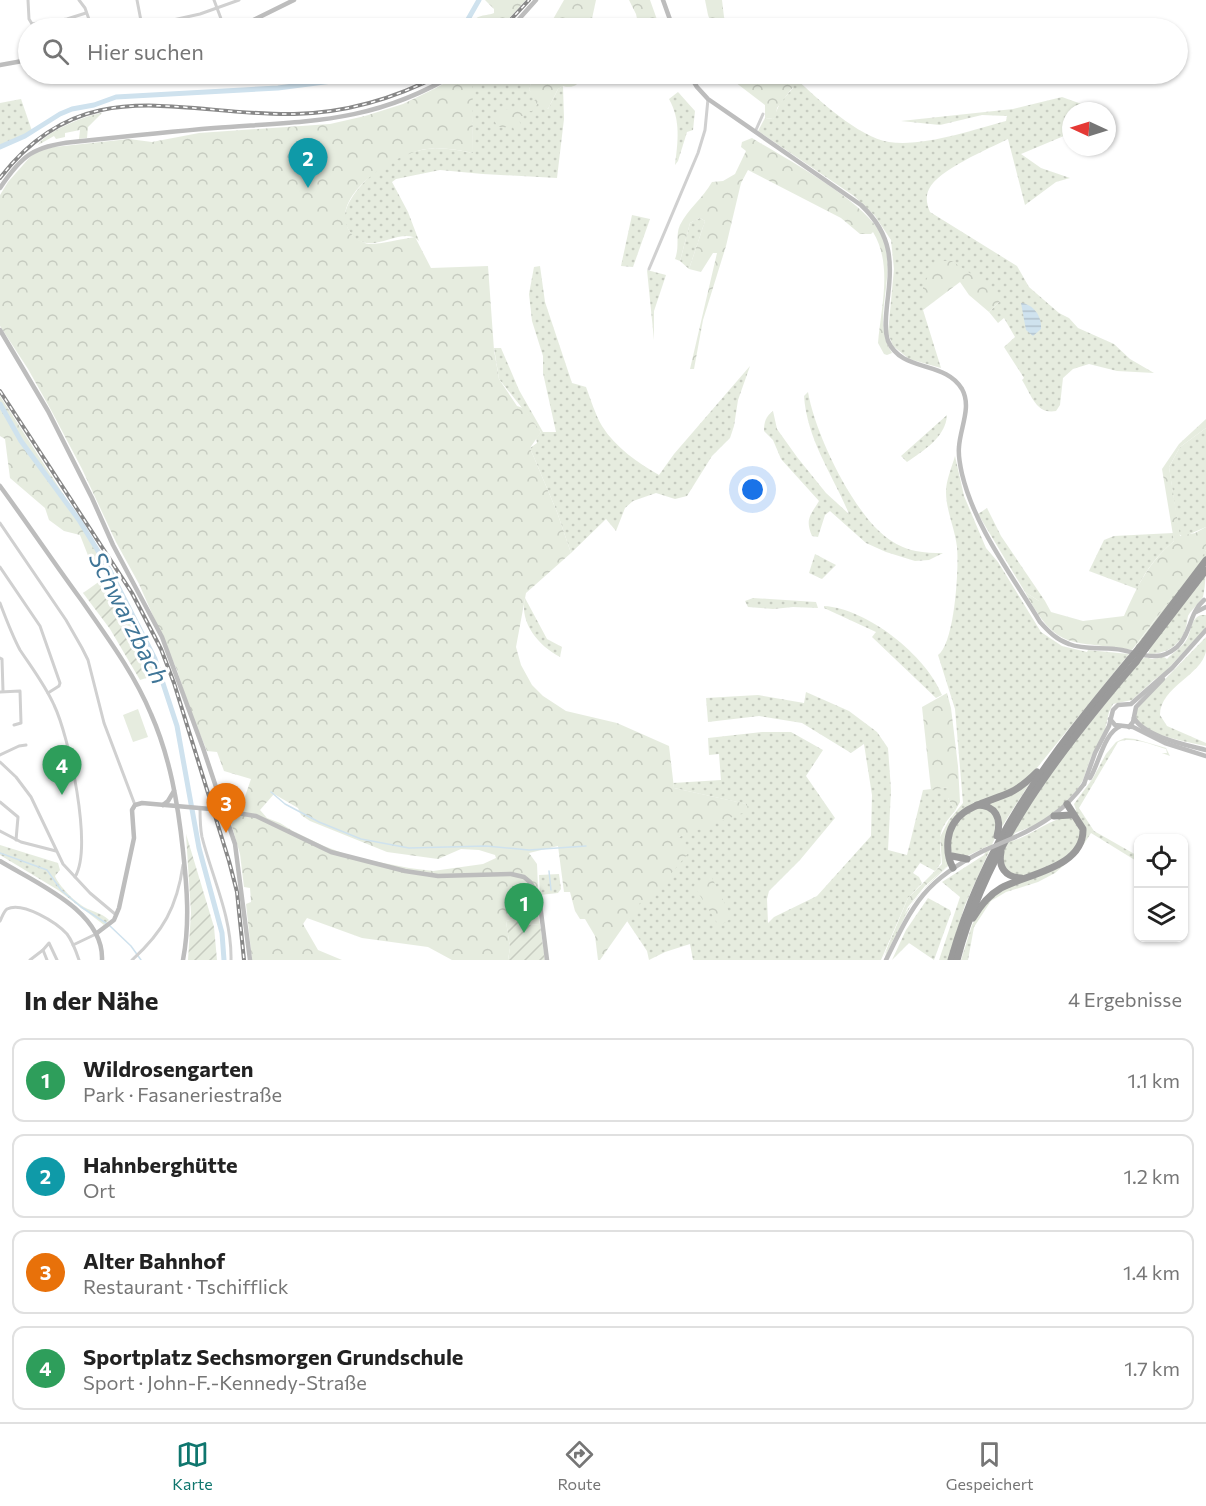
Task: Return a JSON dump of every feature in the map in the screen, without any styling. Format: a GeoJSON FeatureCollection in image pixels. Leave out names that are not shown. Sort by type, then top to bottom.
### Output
{"type":"FeatureCollection","features":[{"type":"Feature","properties":{"kind":"highway"},"geometry":{"type":"LineString","coordinates":[[1143,648],[1206,560]]}},
{"type":"Feature","properties":{"kind":"highway"},"geometry":{"type":"LineString","coordinates":[[957,960],[987,875],[1052,766],[1206,570]]}},
{"type":"Feature","properties":{"kind":"highway"},"geometry":{"type":"LineString","coordinates":[[989,850],[1048,762],[1133,661]]}},
{"type":"Feature","properties":{"kind":"highway"},"geometry":{"type":"LineString","coordinates":[[952,868],[948,857],[948,844],[954,824],[964,811],[1019,787],[1048,762]]}},
{"type":"Feature","properties":{"kind":"highway"},"geometry":{"type":"LineString","coordinates":[[966,931],[981,906],[993,894],[1008,885],[1053,868],[1074,851],[1083,837],[1083,830],[1067,804]]}},
{"type":"Feature","properties":{"kind":"highway"},"geometry":{"type":"LineString","coordinates":[[1067,804],[1067,810],[1080,822]]}},
{"type":"Feature","properties":{"kind":"highway"},"geometry":{"type":"LineString","coordinates":[[951,960],[970,901],[989,850],[999,831],[999,819],[995,812],[990,807],[975,806]]}},
{"type":"Feature","properties":{"kind":"highway"},"geometry":{"type":"LineString","coordinates":[[1054,816],[1071,815]]}},
{"type":"Feature","properties":{"kind":"highway"},"geometry":{"type":"LineString","coordinates":[[1011,835],[1000,856],[1002,867],[1011,877],[1027,878]]}},
{"type":"Feature","properties":{"kind":"highway"},"geometry":{"type":"LineString","coordinates":[[948,844],[955,861],[952,868]]}},
{"type":"Feature","properties":{"kind":"highway"},"geometry":{"type":"LineString","coordinates":[[952,856],[967,860]]}},
{"type":"Feature","properties":{"kind":"street"},"geometry":{"type":"LineString","coordinates":[[28,0],[29,18]]}},
{"type":"Feature","properties":{"kind":"street"},"geometry":{"type":"LineString","coordinates":[[137,0],[140,18]]}},
{"type":"Feature","properties":{"kind":"street"},"geometry":{"type":"LineString","coordinates":[[214,0],[221,18]]}},
{"type":"Feature","properties":{"kind":"street"},"geometry":{"type":"LineString","coordinates":[[183,18],[217,9],[239,0]]}},
{"type":"Feature","properties":{"kind":"street"},"geometry":{"type":"LineString","coordinates":[[257,18],[294,0]]}},
{"type":"Feature","properties":{"kind":"street"},"geometry":{"type":"LineString","coordinates":[[520,18],[536,0]]}},
{"type":"Feature","properties":{"kind":"street"},"geometry":{"type":"LineString","coordinates":[[663,0],[669,18]]}},
{"type":"Feature","properties":{"kind":"street"},"geometry":{"type":"LineString","coordinates":[[82,1],[89,18]]}},
{"type":"Feature","properties":{"kind":"street"},"geometry":{"type":"LineString","coordinates":[[70,18],[87,13]]}},
{"type":"Feature","properties":{"kind":"street"},"geometry":{"type":"LineString","coordinates":[[0,65],[18,62]]}},
{"type":"Feature","properties":{"kind":"street"},"geometry":{"type":"LineString","coordinates":[[0,188],[28,155],[49,145],[341,118],[391,105],[436,84]]}},
{"type":"Feature","properties":{"kind":"street"},"geometry":{"type":"LineString","coordinates":[[695,84],[708,99],[861,205],[879,226],[888,245],[891,260],[885,327],[889,342],[900,356],[946,373],[962,389],[966,407],[958,452],[968,494],[986,533],[1040,622],[1049,632],[1072,645],[1156,656],[1167,654],[1183,640],[1191,619],[1205,597]]}},
{"type":"Feature","properties":{"kind":"street"},"geometry":{"type":"LineString","coordinates":[[649,269],[698,153],[705,130],[708,99]]}},
{"type":"Feature","properties":{"kind":"street"},"geometry":{"type":"LineString","coordinates":[[755,132],[764,114]]}},
{"type":"Feature","properties":{"kind":"street"},"geometry":{"type":"LineString","coordinates":[[0,330],[28,375],[162,637],[235,844],[250,960]]}},
{"type":"Feature","properties":{"kind":"street"},"geometry":{"type":"LineString","coordinates":[[0,486],[114,646],[140,690],[164,748],[177,806],[184,858],[188,916],[183,960]]}},
{"type":"Feature","properties":{"kind":"street"},"geometry":{"type":"LineString","coordinates":[[0,523],[57,605],[88,660],[104,723],[135,805]]}},
{"type":"Feature","properties":{"kind":"street"},"geometry":{"type":"LineString","coordinates":[[0,567],[43,632],[60,683],[48,693]]}},
{"type":"Feature","properties":{"kind":"street"},"geometry":{"type":"LineString","coordinates":[[1191,619],[1199,609],[1206,607],[1205,597]]}},
{"type":"Feature","properties":{"kind":"street"},"geometry":{"type":"LineString","coordinates":[[0,603],[18,645],[48,693],[67,739],[81,830],[78,871],[75,877]]}},
{"type":"Feature","properties":{"kind":"street"},"geometry":{"type":"LineString","coordinates":[[1128,705],[1172,668],[1206,632]]}},
{"type":"Feature","properties":{"kind":"street"},"geometry":{"type":"LineString","coordinates":[[1129,727],[1133,722],[1138,704],[1206,632]]}},
{"type":"Feature","properties":{"kind":"street"},"geometry":{"type":"LineString","coordinates":[[1,658],[2,692],[20,692],[21,723],[14,725]]}},
{"type":"Feature","properties":{"kind":"street"},"geometry":{"type":"LineString","coordinates":[[1084,784],[1115,707],[1121,704],[1128,705],[1138,724],[1158,735],[1206,750]]}},
{"type":"Feature","properties":{"kind":"street"},"geometry":{"type":"LineString","coordinates":[[1110,719],[1115,725],[1129,727],[1166,743],[1206,756]]}},
{"type":"Feature","properties":{"kind":"street"},"geometry":{"type":"LineString","coordinates":[[886,960],[905,920],[926,891],[952,868],[989,850],[1011,835],[1054,816],[1092,775],[1109,737],[1116,727],[1121,726]]}},
{"type":"Feature","properties":{"kind":"street"},"geometry":{"type":"LineString","coordinates":[[0,755],[26,745]]}},
{"type":"Feature","properties":{"kind":"street"},"geometry":{"type":"LineString","coordinates":[[0,762],[16,777],[31,797],[63,864],[117,916]]}},
{"type":"Feature","properties":{"kind":"street"},"geometry":{"type":"LineString","coordinates":[[163,805],[174,790]]}},
{"type":"Feature","properties":{"kind":"street"},"geometry":{"type":"LineString","coordinates":[[0,802],[17,815],[16,840]]}},
{"type":"Feature","properties":{"kind":"street"},"geometry":{"type":"LineString","coordinates":[[73,945],[106,928],[117,916],[134,838],[132,810],[138,803],[256,816],[330,852],[393,869],[438,876],[514,874],[524,877],[539,896],[547,960]]}},
{"type":"Feature","properties":{"kind":"street"},"geometry":{"type":"LineString","coordinates":[[199,808],[202,836],[228,926],[231,960]]}},
{"type":"Feature","properties":{"kind":"street"},"geometry":{"type":"LineString","coordinates":[[0,831],[16,840],[56,851]]}},
{"type":"Feature","properties":{"kind":"street"},"geometry":{"type":"LineString","coordinates":[[133,959],[160,930],[170,913],[178,894],[184,858]]}},
{"type":"Feature","properties":{"kind":"street"},"geometry":{"type":"LineString","coordinates":[[0,861],[68,903],[87,920],[97,933],[102,960]]}},
{"type":"Feature","properties":{"kind":"street"},"geometry":{"type":"LineString","coordinates":[[0,921],[5,911],[10,908],[45,917],[68,936],[79,960]]}},
{"type":"Feature","properties":{"kind":"street"},"geometry":{"type":"LineString","coordinates":[[30,960],[35,958],[49,943],[57,960]]}},
{"type":"Feature","properties":{"kind":"street"},"geometry":{"type":"LineString","coordinates":[[43,950],[47,960]]}},
{"type":"Feature","properties":{"kind":"green space"},"geometry":{"type":"Polygon","coordinates":[[[485,0],[526,0],[509,18],[477,18],[494,13],[494,9],[485,0]]]}},
{"type":"Feature","properties":{"kind":"green space"},"geometry":{"type":"Polygon","coordinates":[[[564,0],[596,0],[592,18],[554,18],[564,0]]]}},
{"type":"Feature","properties":{"kind":"green space"},"geometry":{"type":"Polygon","coordinates":[[[629,0],[650,0],[656,18],[637,18],[629,0]]]}},
{"type":"Feature","properties":{"kind":"green space"},"geometry":{"type":"Polygon","coordinates":[[[705,0],[722,0],[724,18],[709,18],[705,0]]]}},
{"type":"Feature","properties":{"kind":"green space"},"geometry":{"type":"Polygon","coordinates":[[[443,84],[472,84],[473,153],[433,148],[399,158],[369,178],[356,191],[348,204],[345,218],[350,232],[358,240],[369,244],[415,237],[431,268],[488,266],[494,350],[499,379],[517,406],[523,408],[541,432],[530,448],[557,512],[571,553],[526,593],[516,647],[521,665],[532,685],[543,696],[566,711],[617,723],[669,746],[674,788],[747,804],[748,811],[679,837],[691,850],[647,902],[640,903],[600,960],[598,960],[595,936],[585,919],[580,919],[575,911],[570,892],[564,892],[558,846],[529,853],[537,864],[538,888],[534,893],[540,924],[529,925],[527,916],[506,921],[510,948],[508,960],[452,960],[428,947],[362,938],[307,918],[303,924],[318,950],[342,960],[252,960],[246,904],[251,902],[250,888],[244,887],[240,854],[229,816],[240,811],[251,779],[224,771],[217,752],[207,751],[191,713],[177,670],[139,584],[51,410],[0,326],[0,195],[8,182],[38,151],[54,147],[129,139],[152,142],[199,133],[330,124],[403,104],[443,84]],[[274,794],[260,810],[267,818],[324,846],[353,857],[433,871],[483,864],[496,858],[495,855],[479,850],[461,849],[438,859],[387,852],[310,821],[301,815],[298,808],[274,794]]]}},
{"type":"Feature","properties":{"kind":"green space"},"geometry":{"type":"Polygon","coordinates":[[[471,84],[530,84],[529,90],[548,109],[558,89],[563,86],[564,119],[557,178],[440,170],[396,179],[392,182],[408,212],[419,241],[403,236],[372,243],[362,242],[354,237],[346,225],[346,209],[356,191],[384,165],[394,159],[427,149],[473,153],[471,84]]]}},
{"type":"Feature","properties":{"kind":"green space"},"geometry":{"type":"Polygon","coordinates":[[[530,84],[577,84],[558,89],[548,109],[537,102],[532,111],[527,111],[520,116],[518,118],[522,127],[521,131],[515,133],[512,124],[504,128],[497,126],[494,120],[500,113],[513,108],[527,109],[533,104],[536,100],[529,90],[530,84]]]}},
{"type":"Feature","properties":{"kind":"green space"},"geometry":{"type":"Polygon","coordinates":[[[738,84],[789,84],[793,87],[777,108],[773,119],[765,118],[765,105],[738,84]]]}},
{"type":"Feature","properties":{"kind":"green space"},"geometry":{"type":"Polygon","coordinates":[[[788,84],[802,84],[839,116],[864,133],[877,139],[903,143],[948,137],[1006,121],[1007,116],[982,115],[940,125],[901,121],[1013,109],[1062,97],[1076,102],[1062,102],[1062,137],[1021,154],[1041,168],[1070,178],[1056,182],[1025,205],[1008,139],[942,175],[929,189],[927,204],[930,212],[1017,266],[1029,287],[1059,313],[1069,318],[1078,328],[1114,344],[1130,359],[1154,373],[1117,371],[1089,364],[1073,369],[1063,378],[1060,405],[1056,411],[1044,410],[1031,397],[1022,380],[1024,378],[1004,347],[1015,337],[1004,318],[998,323],[989,312],[1000,301],[952,261],[923,287],[923,310],[941,368],[909,359],[893,346],[888,333],[894,269],[891,240],[875,216],[854,196],[758,131],[765,118],[773,119],[780,103],[793,88],[788,84]]]}},
{"type":"Feature","properties":{"kind":"green space"},"geometry":{"type":"Polygon","coordinates":[[[678,92],[695,111],[693,130],[687,132],[675,165],[678,140],[677,123],[669,99],[678,92]]]}},
{"type":"Feature","properties":{"kind":"green space"},"geometry":{"type":"Polygon","coordinates":[[[21,99],[32,131],[0,145],[0,103],[21,99]]]}},
{"type":"Feature","properties":{"kind":"green space"},"geometry":{"type":"Polygon","coordinates":[[[102,113],[88,127],[87,138],[79,139],[80,130],[65,133],[65,137],[56,139],[54,136],[38,145],[49,135],[67,125],[102,113]]]}},
{"type":"Feature","properties":{"kind":"green space"},"geometry":{"type":"Polygon","coordinates":[[[752,138],[838,191],[868,217],[878,229],[885,246],[888,272],[883,326],[887,344],[892,353],[884,354],[878,343],[884,272],[883,258],[873,232],[860,234],[841,218],[748,170],[741,183],[726,246],[703,320],[694,369],[690,369],[717,253],[713,253],[701,272],[689,269],[705,221],[700,218],[690,223],[680,261],[675,259],[680,225],[712,182],[723,181],[735,174],[746,151],[741,147],[742,142],[752,138]]]}},
{"type":"Feature","properties":{"kind":"green space"},"geometry":{"type":"Polygon","coordinates":[[[632,215],[650,219],[633,267],[621,266],[632,215]]]}},
{"type":"Feature","properties":{"kind":"green space"},"geometry":{"type":"Polygon","coordinates":[[[700,218],[705,221],[689,269],[680,261],[690,223],[700,218]]]}},
{"type":"Feature","properties":{"kind":"green space"},"geometry":{"type":"Polygon","coordinates":[[[935,261],[952,261],[996,291],[1000,301],[989,312],[969,295],[960,282],[923,310],[923,287],[935,261]]]}},
{"type":"Feature","properties":{"kind":"green space"},"geometry":{"type":"Polygon","coordinates":[[[540,266],[545,302],[572,383],[586,387],[595,412],[613,441],[635,460],[659,475],[674,454],[750,366],[738,400],[730,438],[712,456],[687,496],[675,499],[656,493],[633,501],[625,508],[616,531],[606,519],[571,553],[557,512],[530,448],[537,443],[536,438],[541,432],[499,379],[494,348],[501,348],[519,390],[543,432],[556,432],[543,373],[543,356],[532,321],[529,294],[534,267],[540,266]]]}},
{"type":"Feature","properties":{"kind":"green space"},"geometry":{"type":"Polygon","coordinates":[[[647,270],[666,275],[654,311],[654,340],[647,270]]]}},
{"type":"Feature","properties":{"kind":"green space"},"geometry":{"type":"Polygon","coordinates":[[[808,392],[819,429],[838,473],[863,513],[876,528],[896,544],[916,551],[943,553],[929,560],[915,561],[886,552],[866,543],[830,511],[825,515],[818,537],[812,536],[809,521],[819,501],[781,459],[773,440],[764,431],[766,419],[773,411],[777,429],[797,457],[826,493],[849,514],[810,428],[804,396],[808,392]]]}},
{"type":"Feature","properties":{"kind":"green space"},"geometry":{"type":"Polygon","coordinates":[[[0,396],[113,571],[107,576],[89,558],[80,535],[64,531],[49,520],[45,508],[10,478],[5,439],[0,436],[0,396]]]}},
{"type":"Feature","properties":{"kind":"green space"},"geometry":{"type":"Polygon","coordinates":[[[947,415],[946,423],[938,437],[907,462],[901,456],[947,415]]]}},
{"type":"Feature","properties":{"kind":"green space"},"geometry":{"type":"Polygon","coordinates":[[[1206,419],[1206,428],[1180,447],[1169,467],[1180,536],[1195,533],[1206,527],[1206,550],[1202,557],[1132,650],[1080,643],[1058,635],[1047,626],[1025,592],[1039,601],[1045,601],[1051,612],[1083,621],[1124,616],[1145,575],[1157,558],[1174,541],[1162,469],[1179,444],[1206,419]]]}},
{"type":"Feature","properties":{"kind":"green space"},"geometry":{"type":"Polygon","coordinates":[[[1206,428],[1206,527],[1183,537],[1179,534],[1169,467],[1180,447],[1206,428]]]}},
{"type":"Feature","properties":{"kind":"green space"},"geometry":{"type":"Polygon","coordinates":[[[955,456],[964,496],[986,548],[998,562],[1041,632],[1062,646],[1087,652],[1088,650],[1129,654],[1028,779],[952,822],[948,866],[924,889],[946,867],[945,847],[949,820],[963,803],[955,709],[938,655],[944,648],[948,636],[955,604],[957,547],[946,492],[955,456]]]}},
{"type":"Feature","properties":{"kind":"green space"},"geometry":{"type":"Polygon","coordinates":[[[987,508],[1001,536],[1045,601],[1039,601],[1025,592],[978,514],[987,508]]]}},
{"type":"Feature","properties":{"kind":"green space"},"geometry":{"type":"Polygon","coordinates":[[[1173,533],[1174,541],[1153,563],[1137,589],[1089,571],[1104,540],[1114,536],[1173,533]]]}},
{"type":"Feature","properties":{"kind":"green space"},"geometry":{"type":"Polygon","coordinates":[[[1206,550],[1203,597],[1188,616],[1186,628],[1179,641],[1166,651],[1154,654],[1148,654],[1150,649],[1135,647],[1206,550]]]}},
{"type":"Feature","properties":{"kind":"green space"},"geometry":{"type":"Polygon","coordinates":[[[815,554],[836,565],[822,579],[809,573],[815,554]]]}},
{"type":"Feature","properties":{"kind":"green space"},"geometry":{"type":"Polygon","coordinates":[[[107,576],[143,636],[159,674],[140,680],[110,629],[83,593],[107,576]]]}},
{"type":"Feature","properties":{"kind":"green space"},"geometry":{"type":"Polygon","coordinates":[[[525,598],[547,639],[562,647],[560,657],[545,647],[532,633],[525,616],[525,598]]]}},
{"type":"Feature","properties":{"kind":"green space"},"geometry":{"type":"Polygon","coordinates":[[[753,598],[816,602],[818,608],[748,607],[745,601],[753,598]]]}},
{"type":"Feature","properties":{"kind":"green space"},"geometry":{"type":"Polygon","coordinates":[[[824,606],[858,615],[893,636],[923,664],[942,695],[936,698],[872,637],[876,632],[824,606]]]}},
{"type":"Feature","properties":{"kind":"green space"},"geometry":{"type":"Polygon","coordinates":[[[1201,615],[1206,615],[1206,628],[1164,673],[1132,700],[1113,704],[1105,730],[1077,790],[1060,808],[1036,825],[1015,833],[1011,841],[1062,818],[1070,817],[1078,824],[1081,835],[1075,848],[1056,864],[1027,876],[1011,875],[1004,869],[1002,854],[1018,823],[1061,759],[1139,662],[1145,657],[1167,659],[1185,642],[1193,622],[1201,615]]]}},
{"type":"Feature","properties":{"kind":"green space"},"geometry":{"type":"Polygon","coordinates":[[[1206,637],[1206,651],[1203,659],[1167,697],[1160,715],[1167,726],[1206,743],[1206,746],[1170,738],[1144,727],[1136,719],[1137,708],[1206,637]]]}},
{"type":"Feature","properties":{"kind":"green space"},"geometry":{"type":"Polygon","coordinates":[[[806,692],[849,711],[877,732],[888,748],[891,790],[888,850],[907,855],[923,790],[948,787],[948,798],[955,811],[945,824],[940,836],[941,863],[935,871],[920,863],[913,873],[922,883],[908,898],[881,960],[693,960],[690,944],[649,960],[647,951],[627,921],[679,837],[746,804],[674,788],[673,783],[721,780],[719,754],[709,755],[708,738],[762,732],[791,732],[823,750],[806,776],[835,818],[800,860],[769,891],[768,923],[774,917],[817,896],[871,836],[872,795],[864,744],[851,753],[802,723],[759,716],[708,722],[706,698],[758,695],[804,703],[806,692]]]}},
{"type":"Feature","properties":{"kind":"green space"},"geometry":{"type":"Polygon","coordinates":[[[947,693],[958,766],[960,802],[955,811],[948,798],[948,787],[931,790],[922,707],[947,693]]]}},
{"type":"Feature","properties":{"kind":"green space"},"geometry":{"type":"Polygon","coordinates":[[[138,709],[148,737],[133,742],[123,715],[138,709]]]}},
{"type":"Feature","properties":{"kind":"green space"},"geometry":{"type":"Polygon","coordinates":[[[1125,738],[1135,739],[1166,748],[1170,756],[1162,753],[1167,753],[1166,749],[1148,743],[1129,740],[1118,742],[1079,808],[1094,831],[1134,854],[1134,860],[1091,833],[1078,853],[1055,873],[1038,882],[1006,892],[991,901],[974,927],[968,960],[961,960],[972,925],[982,906],[1002,889],[1047,873],[1084,840],[1085,830],[1075,811],[1074,804],[1116,742],[1125,738]]]}},
{"type":"Feature","properties":{"kind":"green space"},"geometry":{"type":"Polygon","coordinates":[[[1031,781],[1001,828],[1001,823],[984,804],[1031,781]]]}},
{"type":"Feature","properties":{"kind":"green space"},"geometry":{"type":"Polygon","coordinates":[[[983,807],[997,816],[995,838],[965,905],[948,960],[939,960],[960,897],[942,882],[984,855],[988,846],[963,858],[952,853],[953,829],[964,814],[983,807]]]}},
{"type":"Feature","properties":{"kind":"green space"},"geometry":{"type":"Polygon","coordinates":[[[949,820],[945,847],[946,867],[925,886],[908,907],[883,958],[908,898],[942,864],[940,837],[949,820]]]}},
{"type":"Feature","properties":{"kind":"green space"},"geometry":{"type":"Polygon","coordinates":[[[186,834],[214,927],[217,960],[188,960],[191,913],[186,834]]]}},
{"type":"Feature","properties":{"kind":"green space"},"geometry":{"type":"Polygon","coordinates":[[[0,845],[58,863],[60,870],[55,876],[63,889],[87,909],[109,920],[104,925],[58,890],[0,855],[0,845]]]}},
{"type":"Feature","properties":{"kind":"green space"},"geometry":{"type":"Polygon","coordinates":[[[559,874],[561,889],[558,893],[540,895],[539,875],[559,874]]]}},
{"type":"Feature","properties":{"kind":"green space"},"geometry":{"type":"Polygon","coordinates":[[[710,874],[732,918],[719,926],[694,886],[710,874]]]}},
{"type":"Feature","properties":{"kind":"green space"},"geometry":{"type":"Polygon","coordinates":[[[928,898],[950,910],[951,913],[934,960],[909,943],[892,960],[906,930],[928,898]]]}},
{"type":"Feature","properties":{"kind":"green space"},"geometry":{"type":"Polygon","coordinates":[[[911,906],[885,957],[901,919],[911,906]]]}},
{"type":"Feature","properties":{"kind":"green space"},"geometry":{"type":"Polygon","coordinates":[[[527,916],[529,925],[540,924],[545,960],[508,960],[510,948],[506,921],[527,916]]]}},
{"type":"Feature","properties":{"kind":"water"},"geometry":{"type":"Polygon","coordinates":[[[1021,303],[1033,308],[1040,320],[1041,329],[1033,336],[1026,330],[1021,303]]]}},
{"type":"Feature","properties":{"kind":"waterway","name":"Schwarzbach"},"geometry":{"type":"LineString","coordinates":[[469,18],[479,0]]}},
{"type":"Feature","properties":{"kind":"waterway","name":"Schwarzbach"},"geometry":{"type":"LineString","coordinates":[[0,147],[25,136],[60,114],[116,97],[278,88],[309,84]]}},
{"type":"Feature","properties":{"kind":"waterway","name":"Schwarzbach"},"geometry":{"type":"LineString","coordinates":[[0,404],[21,441],[79,520],[109,569],[155,659],[177,726],[199,848],[222,933],[224,960]]}},
{"type":"Feature","properties":{"kind":"waterway"},"geometry":{"type":"LineString","coordinates":[[271,792],[285,804],[319,822],[361,839],[409,848],[486,846],[529,850],[586,846]]}},
{"type":"Feature","properties":{"kind":"waterway","name":"Schwarzbach"},"geometry":{"type":"LineString","coordinates":[[0,853],[47,870],[61,890],[81,907],[106,923]]}},
{"type":"Feature","properties":{"kind":"waterway"},"geometry":{"type":"LineString","coordinates":[[549,871],[551,890]]}},
{"type":"Feature","properties":{"kind":"waterway","name":"Schwarzbach"},"geometry":{"type":"LineString","coordinates":[[110,926],[131,946],[141,960]]}},
{"type":"Feature","properties":{"kind":"railway"},"geometry":{"type":"LineString","coordinates":[[512,18],[529,0]]}},
{"type":"Feature","properties":{"kind":"railway"},"geometry":{"type":"LineString","coordinates":[[0,178],[32,144],[65,122],[100,110],[136,106],[173,106],[252,113],[313,113],[370,103],[422,84]]}},
{"type":"Feature","properties":{"kind":"railway"},"geometry":{"type":"LineString","coordinates":[[0,391],[132,593],[161,649],[174,683],[229,861],[237,892],[244,960]]}},
{"type":"Feature","properties":{"kind":"place","name":"Hahnberghütte"},"geometry":{"type":"Point","coordinates":[308,188]}},
{"type":"Feature","properties":{"kind":"place","name":"Sportplatz Sechsmorgen Grundschule"},"geometry":{"type":"Point","coordinates":[62,795]}},
{"type":"Feature","properties":{"kind":"place","name":"Alter Bahnhof"},"geometry":{"type":"Point","coordinates":[226,833]}},
{"type":"Feature","properties":{"kind":"place","name":"Wildrosengarten"},"geometry":{"type":"Point","coordinates":[524,933]}}]}
